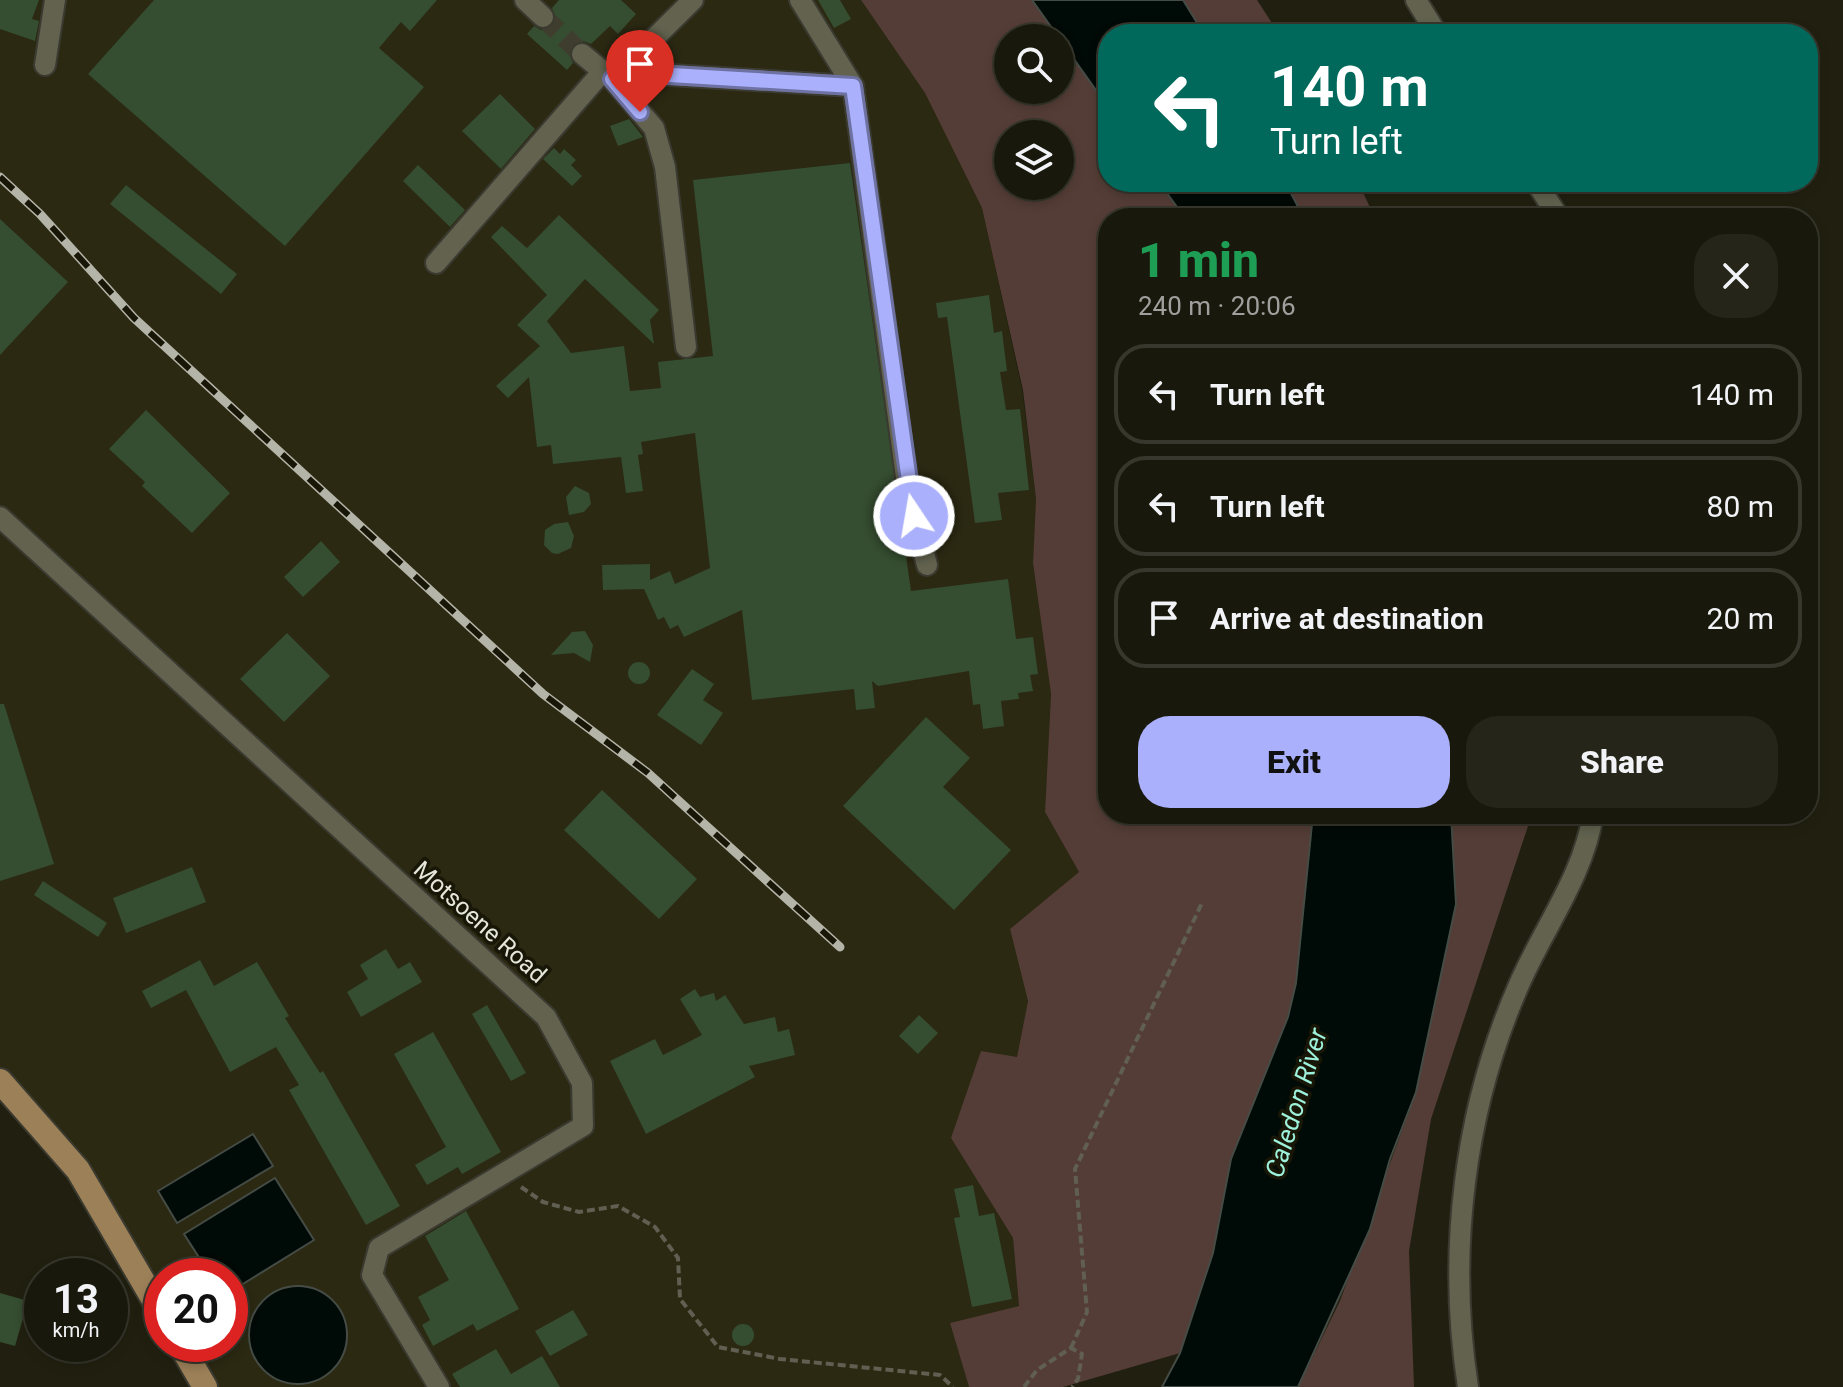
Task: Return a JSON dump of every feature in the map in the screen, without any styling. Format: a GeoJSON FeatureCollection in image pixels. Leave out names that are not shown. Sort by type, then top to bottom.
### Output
{"type":"FeatureCollection","features":[{"type":"Feature","properties":{"kind":"main road"},"geometry":{"type":"LineString","coordinates":[[0,1081],[78,1170],[144,1283]]}},
{"type":"Feature","properties":{"kind":"main road"},"geometry":{"type":"LineString","coordinates":[[190,1362],[205,1387]]}},
{"type":"Feature","properties":{"kind":"street"},"geometry":{"type":"LineString","coordinates":[[45,65],[55,0]]}},
{"type":"Feature","properties":{"kind":"street"},"geometry":{"type":"LineString","coordinates":[[525,0],[543,17]]}},
{"type":"Feature","properties":{"kind":"street"},"geometry":{"type":"LineString","coordinates":[[436,263],[612,74],[693,0]]}},
{"type":"Feature","properties":{"kind":"street"},"geometry":{"type":"LineString","coordinates":[[800,0],[853,86],[908,492],[927,565]]}},
{"type":"Feature","properties":{"kind":"street"},"geometry":{"type":"LineString","coordinates":[[1416,0],[1431,24]]}},
{"type":"Feature","properties":{"kind":"street"},"geometry":{"type":"LineString","coordinates":[[582,54],[612,74],[654,128],[665,167],[686,347]]}},
{"type":"Feature","properties":{"kind":"street"},"geometry":{"type":"LineString","coordinates":[[612,74],[853,86]]}},
{"type":"Feature","properties":{"kind":"street","name":"Motsoene Road"},"geometry":{"type":"LineString","coordinates":[[0,517],[546,1017],[582,1083],[583,1126],[379,1248],[372,1275],[439,1387]]}},
{"type":"Feature","properties":{"kind":"street"},"geometry":{"type":"LineString","coordinates":[[1468,1387],[1459,1284],[1462,1205],[1477,1106],[1496,1040],[1518,985],[1584,853],[1591,824]]}},
{"type":"Feature","properties":{"kind":"path"},"geometry":{"type":"LineString","coordinates":[[1024,1387],[1037,1370],[1071,1348],[1087,1312],[1075,1169],[1202,903]]}},
{"type":"Feature","properties":{"kind":"path"},"geometry":{"type":"LineString","coordinates":[[504,1176],[543,1202],[579,1212],[618,1206],[655,1227],[678,1258],[680,1299],[718,1347],[794,1361],[940,1375],[953,1387]]}},
{"type":"Feature","properties":{"kind":"path"},"geometry":{"type":"LineString","coordinates":[[1071,1348],[1082,1354],[1078,1379],[1072,1387]]}},
{"type":"Feature","properties":{"kind":"shaded area"},"geometry":{"type":"Polygon","coordinates":[[[0,0],[861,0],[925,93],[982,208],[1022,390],[1036,499],[1033,563],[1051,694],[1045,812],[1079,872],[1010,929],[1028,1001],[1017,1058],[951,1138],[1013,1238],[1019,1306],[950,1323],[969,1387],[205,1387],[190,1362],[248,1362],[248,1258],[144,1258],[144,1282],[78,1170],[0,1081],[0,0]]]}},
{"type":"Feature","properties":{"kind":"shaded area"},"geometry":{"type":"Polygon","coordinates":[[[861,0],[1032,0],[1049,24],[994,24],[994,104],[1074,104],[1074,59],[1098,93],[1098,192],[1166,192],[1178,208],[1098,208],[1098,824],[1312,824],[1296,983],[1288,1017],[1231,1159],[1213,1253],[1180,1353],[1063,1387],[969,1387],[950,1323],[1019,1306],[1013,1238],[951,1138],[981,1051],[1017,1057],[1028,1001],[1010,929],[1079,872],[1045,812],[1051,694],[1033,563],[1036,499],[1023,390],[982,208],[925,93],[861,0]]]}},
{"type":"Feature","properties":{"kind":"shaded area"},"geometry":{"type":"Polygon","coordinates":[[[1183,0],[1257,0],[1273,24],[1198,24],[1183,0]]]}},
{"type":"Feature","properties":{"kind":"shaded area"},"geometry":{"type":"Polygon","coordinates":[[[1290,192],[1363,192],[1370,208],[1299,208],[1290,192]]]}},
{"type":"Feature","properties":{"kind":"shaded area"},"geometry":{"type":"Polygon","coordinates":[[[1452,824],[1529,824],[1431,1119],[1409,1251],[1414,1387],[1298,1387],[1340,1301],[1416,1092],[1456,904],[1452,824]]]}},
{"type":"Feature","properties":{"kind":"water"},"geometry":{"type":"Polygon","coordinates":[[[1032,0],[1183,0],[1198,24],[1098,24],[1098,93],[1074,59],[1074,24],[1049,24],[1032,0]]]}},
{"type":"Feature","properties":{"kind":"water"},"geometry":{"type":"Polygon","coordinates":[[[1166,192],[1290,192],[1299,208],[1178,208],[1166,192]]]}},
{"type":"Feature","properties":{"kind":"water","name":"Caledon River"},"geometry":{"type":"Polygon","coordinates":[[[1312,824],[1452,824],[1456,904],[1416,1092],[1390,1159],[1370,1229],[1298,1387],[1162,1387],[1180,1353],[1213,1253],[1231,1159],[1288,1017],[1296,983],[1312,824]]]}},
{"type":"Feature","properties":{"kind":"water"},"geometry":{"type":"Polygon","coordinates":[[[253,1134],[273,1166],[177,1223],[158,1191],[253,1134]]]}},
{"type":"Feature","properties":{"kind":"water"},"geometry":{"type":"Polygon","coordinates":[[[275,1178],[314,1240],[248,1281],[248,1258],[199,1258],[184,1234],[275,1178]]]}},
{"type":"Feature","properties":{"kind":"water"},"geometry":{"type":"Polygon","coordinates":[[[288,1286],[308,1286],[333,1300],[344,1316],[347,1335],[344,1354],[333,1370],[308,1384],[288,1384],[271,1376],[257,1362],[249,1345],[249,1325],[257,1308],[271,1294],[288,1286]]]}},
{"type":"Feature","properties":{"kind":"building"},"geometry":{"type":"Polygon","coordinates":[[[0,0],[39,0],[32,19],[39,21],[35,41],[0,29],[0,0]]]}},
{"type":"Feature","properties":{"kind":"building"},"geometry":{"type":"Polygon","coordinates":[[[154,0],[437,0],[410,31],[401,22],[379,48],[424,87],[285,246],[88,74],[154,0]]]}},
{"type":"Feature","properties":{"kind":"building"},"geometry":{"type":"Polygon","coordinates":[[[559,0],[621,0],[636,14],[618,34],[610,26],[591,44],[583,41],[573,45],[569,53],[573,63],[567,70],[527,34],[534,26],[541,30],[552,26],[556,19],[552,8],[559,0]]]}},
{"type":"Feature","properties":{"kind":"building"},"geometry":{"type":"Polygon","coordinates":[[[818,0],[840,0],[851,19],[834,28],[818,0]]]}},
{"type":"Feature","properties":{"kind":"building"},"geometry":{"type":"Polygon","coordinates":[[[500,94],[535,129],[501,169],[462,131],[500,94]]]}},
{"type":"Feature","properties":{"kind":"building"},"geometry":{"type":"Polygon","coordinates":[[[629,119],[643,137],[618,146],[610,126],[629,119]]]}},
{"type":"Feature","properties":{"kind":"building"},"geometry":{"type":"Polygon","coordinates":[[[554,148],[560,154],[564,149],[576,160],[571,165],[582,176],[572,186],[543,159],[554,148]]]}},
{"type":"Feature","properties":{"kind":"building"},"geometry":{"type":"Polygon","coordinates":[[[850,163],[911,591],[1008,579],[1016,639],[1033,637],[1038,674],[1030,675],[1033,691],[1018,693],[1019,699],[1001,701],[1004,726],[983,729],[980,704],[973,705],[969,671],[878,686],[872,681],[875,708],[856,710],[854,689],[752,700],[742,610],[684,637],[678,625],[670,629],[664,617],[658,620],[644,589],[603,590],[602,565],[650,564],[650,580],[670,571],[675,584],[710,568],[695,433],[641,442],[643,454],[638,455],[643,491],[626,493],[621,457],[553,464],[551,445],[537,447],[529,377],[508,398],[496,386],[540,346],[517,325],[547,295],[491,237],[502,226],[527,248],[559,215],[659,310],[650,320],[654,344],[585,279],[547,321],[571,353],[624,346],[630,391],[661,388],[658,362],[713,356],[693,180],[850,163]]]}},
{"type":"Feature","properties":{"kind":"building"},"geometry":{"type":"Polygon","coordinates":[[[418,165],[465,210],[450,227],[403,181],[418,165]]]}},
{"type":"Feature","properties":{"kind":"building"},"geometry":{"type":"Polygon","coordinates":[[[126,185],[237,274],[221,294],[110,204],[126,185]]]}},
{"type":"Feature","properties":{"kind":"building"},"geometry":{"type":"Polygon","coordinates":[[[0,219],[68,282],[0,355],[0,219]]]}},
{"type":"Feature","properties":{"kind":"building"},"geometry":{"type":"Polygon","coordinates":[[[989,295],[994,333],[1002,331],[1007,371],[1000,372],[1006,410],[1020,409],[1029,490],[998,493],[1002,520],[975,523],[947,317],[938,318],[936,303],[989,295]]]}},
{"type":"Feature","properties":{"kind":"building"},"geometry":{"type":"Polygon","coordinates":[[[146,410],[230,493],[192,533],[142,486],[145,482],[109,449],[146,410]]]}},
{"type":"Feature","properties":{"kind":"building"},"geometry":{"type":"Polygon","coordinates":[[[575,486],[589,493],[591,504],[584,512],[569,515],[566,497],[575,486]]]}},
{"type":"Feature","properties":{"kind":"building"},"geometry":{"type":"Polygon","coordinates":[[[568,522],[574,536],[571,548],[558,554],[552,553],[544,545],[545,530],[554,524],[568,522]]]}},
{"type":"Feature","properties":{"kind":"building"},"geometry":{"type":"Polygon","coordinates":[[[321,541],[340,562],[303,597],[284,577],[321,541]]]}},
{"type":"Feature","properties":{"kind":"building"},"geometry":{"type":"Polygon","coordinates":[[[585,631],[593,645],[590,662],[574,653],[551,655],[572,632],[585,631]]]}},
{"type":"Feature","properties":{"kind":"building"},"geometry":{"type":"Polygon","coordinates":[[[287,633],[330,676],[284,722],[240,679],[287,633]]]}},
{"type":"Feature","properties":{"kind":"building"},"geometry":{"type":"Polygon","coordinates":[[[639,662],[650,673],[639,684],[628,673],[639,662]]]}},
{"type":"Feature","properties":{"kind":"building"},"geometry":{"type":"Polygon","coordinates":[[[692,669],[714,684],[703,700],[723,713],[701,745],[657,715],[692,669]]]}},
{"type":"Feature","properties":{"kind":"building"},"geometry":{"type":"Polygon","coordinates":[[[0,704],[4,704],[54,864],[0,881],[0,704]]]}},
{"type":"Feature","properties":{"kind":"building"},"geometry":{"type":"Polygon","coordinates":[[[926,717],[970,758],[943,787],[1011,850],[954,910],[843,806],[926,717]]]}},
{"type":"Feature","properties":{"kind":"building"},"geometry":{"type":"Polygon","coordinates":[[[602,790],[697,879],[659,919],[564,830],[602,790]]]}},
{"type":"Feature","properties":{"kind":"building"},"geometry":{"type":"Polygon","coordinates":[[[192,867],[206,902],[126,933],[113,898],[192,867]]]}},
{"type":"Feature","properties":{"kind":"building"},"geometry":{"type":"Polygon","coordinates":[[[43,881],[107,923],[98,937],[34,895],[43,881]]]}},
{"type":"Feature","properties":{"kind":"building"},"geometry":{"type":"Polygon","coordinates":[[[386,949],[398,969],[410,962],[422,982],[361,1017],[347,992],[368,979],[360,965],[386,949]]]}},
{"type":"Feature","properties":{"kind":"building"},"geometry":{"type":"Polygon","coordinates":[[[200,960],[214,986],[257,962],[289,1016],[285,1018],[320,1073],[323,1071],[400,1206],[366,1225],[289,1090],[299,1085],[276,1047],[230,1072],[186,990],[151,1008],[142,991],[200,960]]]}},
{"type":"Feature","properties":{"kind":"building"},"geometry":{"type":"Polygon","coordinates":[[[695,989],[700,997],[714,993],[716,1001],[725,995],[744,1024],[775,1017],[778,1032],[789,1029],[795,1055],[749,1066],[755,1077],[646,1134],[610,1061],[655,1039],[663,1055],[702,1035],[680,999],[695,989]]]}},
{"type":"Feature","properties":{"kind":"building"},"geometry":{"type":"Polygon","coordinates":[[[487,1005],[526,1073],[511,1081],[472,1014],[487,1005]]]}},
{"type":"Feature","properties":{"kind":"building"},"geometry":{"type":"Polygon","coordinates":[[[919,1015],[938,1033],[918,1054],[899,1036],[919,1015]]]}},
{"type":"Feature","properties":{"kind":"building"},"geometry":{"type":"Polygon","coordinates":[[[433,1032],[501,1152],[462,1174],[458,1167],[427,1185],[415,1165],[446,1147],[394,1054],[433,1032]]]}},
{"type":"Feature","properties":{"kind":"building"},"geometry":{"type":"Polygon","coordinates":[[[973,1185],[979,1216],[994,1213],[1012,1299],[972,1307],[954,1218],[960,1217],[954,1189],[973,1185]]]}},
{"type":"Feature","properties":{"kind":"building"},"geometry":{"type":"Polygon","coordinates":[[[466,1211],[519,1309],[477,1331],[473,1324],[433,1346],[422,1325],[430,1320],[418,1297],[449,1280],[425,1236],[466,1211]]]}},
{"type":"Feature","properties":{"kind":"building"},"geometry":{"type":"Polygon","coordinates":[[[0,1293],[24,1300],[24,1315],[15,1346],[0,1342],[0,1293]]]}},
{"type":"Feature","properties":{"kind":"building"},"geometry":{"type":"Polygon","coordinates":[[[573,1310],[588,1335],[550,1356],[535,1331],[573,1310]]]}},
{"type":"Feature","properties":{"kind":"building"},"geometry":{"type":"Polygon","coordinates":[[[743,1324],[751,1327],[754,1335],[751,1343],[743,1346],[735,1343],[732,1335],[735,1327],[743,1324]]]}},
{"type":"Feature","properties":{"kind":"building"},"geometry":{"type":"Polygon","coordinates":[[[496,1349],[511,1374],[542,1356],[560,1387],[460,1387],[452,1374],[496,1349]]]}},
{"type":"Feature","properties":{"kind":"tunnel"},"geometry":{"type":"LineString","coordinates":[[543,17],[582,54]]}},
{"type":"Feature","properties":{"kind":"railway"},"geometry":{"type":"LineString","coordinates":[[0,177],[40,214],[134,318],[543,694],[648,773],[840,947]]}},
{"type":"Feature","properties":{"kind":"route"},"geometry":{"type":"LineString","coordinates":[[640,112],[612,79],[621,72],[853,86],[908,492],[914,516]]}}]}
